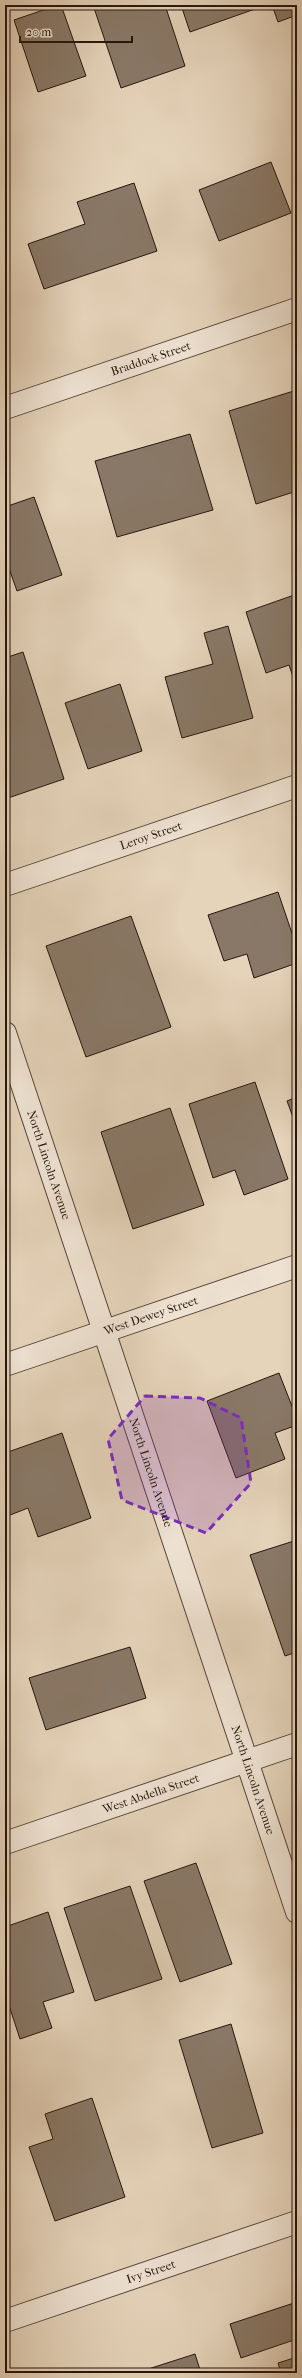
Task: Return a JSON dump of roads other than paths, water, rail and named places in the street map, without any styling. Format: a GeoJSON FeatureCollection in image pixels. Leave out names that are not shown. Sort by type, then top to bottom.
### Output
{"type":"FeatureCollection","features":[{"type":"Feature","properties":{"kind":"street","name":"Braddock Street"},"geometry":{"type":"LineString","coordinates":[[5,408],[297,309]]}},
{"type":"Feature","properties":{"kind":"street","name":"Leroy Street"},"geometry":{"type":"LineString","coordinates":[[5,885],[297,786]]}},
{"type":"Feature","properties":{"kind":"street","name":"North Lincoln Avenue"},"geometry":{"type":"LineString","coordinates":[[5,1033],[297,1912]]}},
{"type":"Feature","properties":{"kind":"street","name":"West Dewey Street"},"geometry":{"type":"LineString","coordinates":[[5,1365],[297,1266]]}},
{"type":"Feature","properties":{"kind":"street","name":"West Abdella Street"},"geometry":{"type":"LineString","coordinates":[[5,1843],[297,1744]]}},
{"type":"Feature","properties":{"kind":"street","name":"Ivy Street"},"geometry":{"type":"LineString","coordinates":[[5,2321],[297,2222]]}}]}
